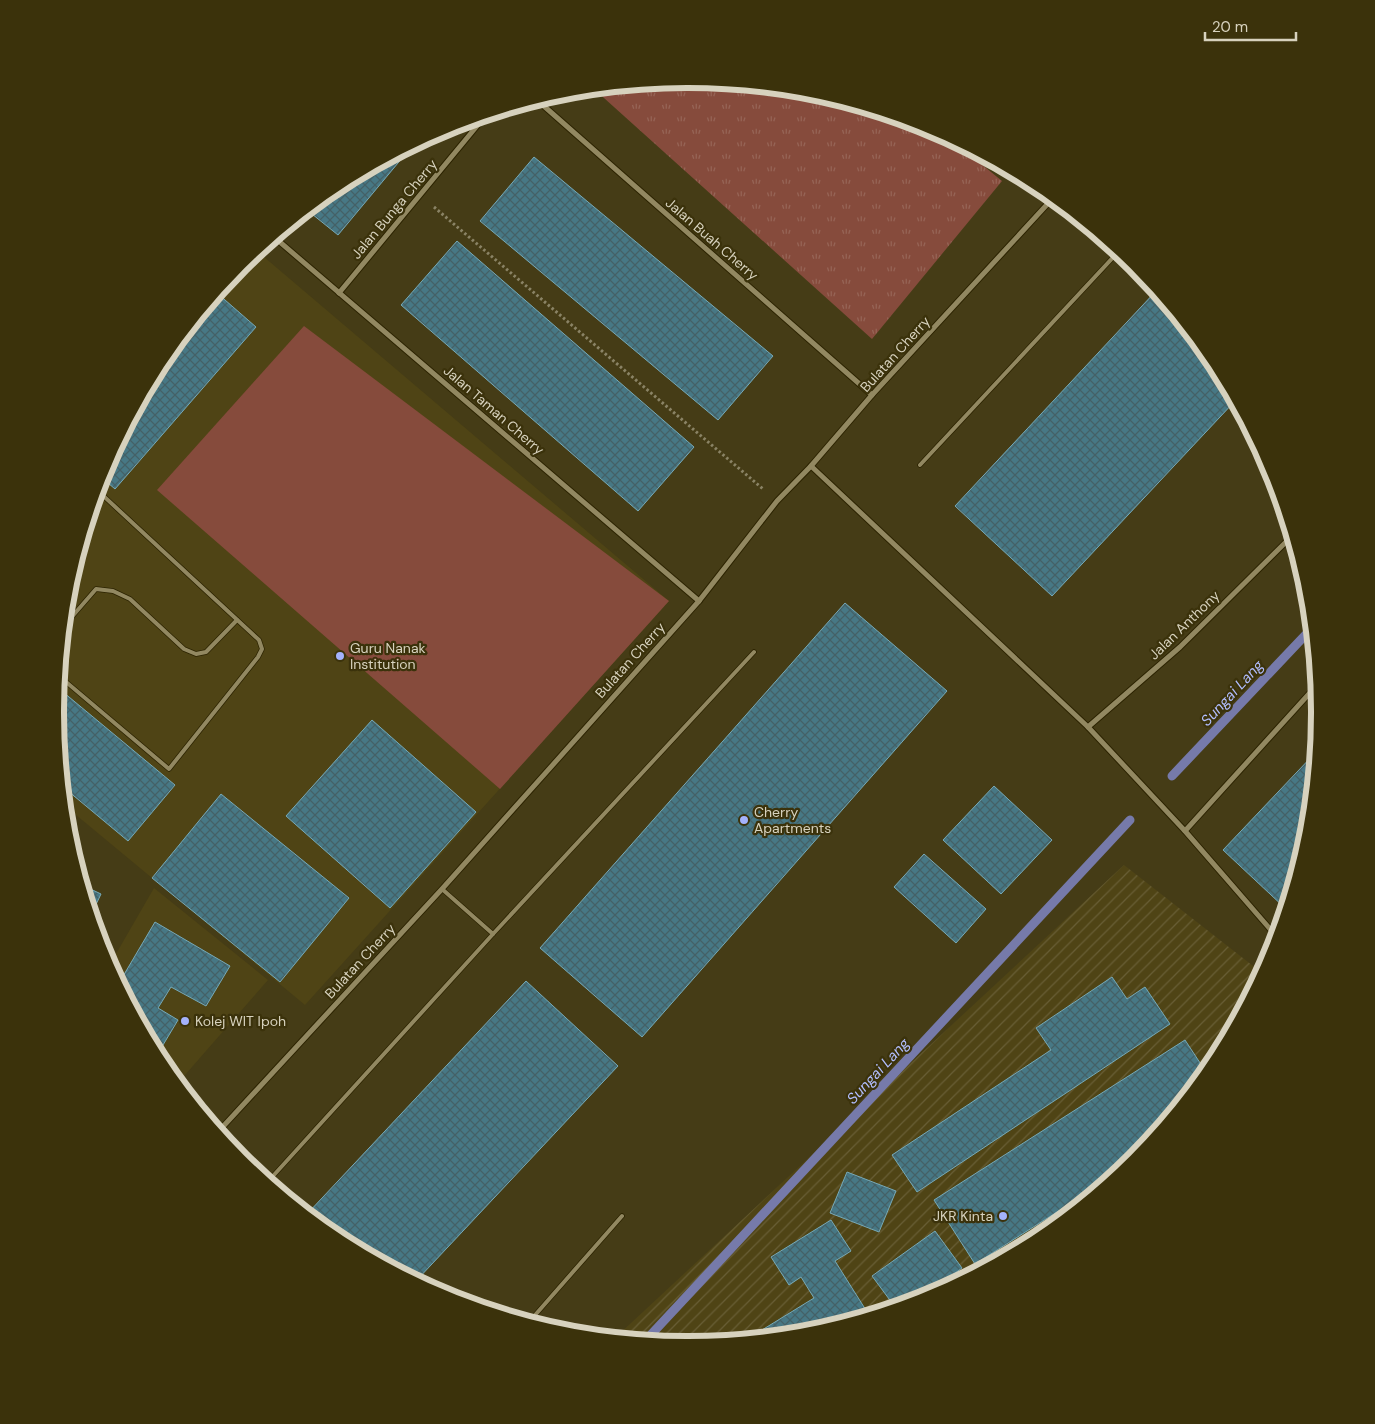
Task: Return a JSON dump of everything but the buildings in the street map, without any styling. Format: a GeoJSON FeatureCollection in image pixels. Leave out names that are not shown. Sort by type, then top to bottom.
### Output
{"type":"FeatureCollection","features":[{"type":"Feature","properties":{"kind":"street","name":"Jalan Buah Cherry"},"geometry":{"type":"LineString","coordinates":[[543,106],[872,395]]}},
{"type":"Feature","properties":{"kind":"street","name":"Jalan Bunga Cherry"},"geometry":{"type":"LineString","coordinates":[[339,293],[478,124]]}},
{"type":"Feature","properties":{"kind":"street","name":"Bulatan Cherry"},"geometry":{"type":"LineString","coordinates":[[223,1127],[442,889],[699,601],[777,501],[1048,203]]}},
{"type":"Feature","properties":{"kind":"street","name":"Jalan Taman Cherry"},"geometry":{"type":"LineString","coordinates":[[279,241],[699,601]]}},
{"type":"Feature","properties":{"kind":"street"},"geometry":{"type":"LineString","coordinates":[[810,466],[1088,727],[1185,831],[1271,931]]}},
{"type":"Feature","properties":{"kind":"street","name":"Jalan Anthony"},"geometry":{"type":"LineString","coordinates":[[1088,727],[1180,647],[1287,541]]}},
{"type":"Feature","properties":{"kind":"street"},"geometry":{"type":"LineString","coordinates":[[1185,831],[1311,692]]}},
{"type":"Feature","properties":{"kind":"lane"},"geometry":{"type":"LineString","coordinates":[[920,466],[1114,257]]}},
{"type":"Feature","properties":{"kind":"lane"},"geometry":{"type":"LineString","coordinates":[[65,681],[169,769],[258,657],[262,649],[259,640],[103,495]]}},
{"type":"Feature","properties":{"kind":"lane"},"geometry":{"type":"LineString","coordinates":[[71,617],[96,589],[114,591],[130,599],[184,649],[196,654],[206,652],[238,620]]}},
{"type":"Feature","properties":{"kind":"lane"},"geometry":{"type":"LineString","coordinates":[[273,1176],[493,934],[754,652]]}},
{"type":"Feature","properties":{"kind":"lane"},"geometry":{"type":"LineString","coordinates":[[442,889],[493,934]]}},
{"type":"Feature","properties":{"kind":"lane"},"geometry":{"type":"LineString","coordinates":[[534,1316],[622,1216]]}},
{"type":"Feature","properties":{"kind":"path"},"geometry":{"type":"LineString","coordinates":[[420,195],[777,501]]}},
{"type":"Feature","properties":{"kind":"shaded area","name":"Guru Nanak Institution"},"geometry":{"type":"Polygon","coordinates":[[[262,256],[669,601],[305,1005],[72,812],[65,753],[65,671],[69,631],[85,551],[111,473],[147,400],[169,365],[219,301],[262,256]]]}},
{"type":"Feature","properties":{"kind":"shaded area"},"geometry":{"type":"Polygon","coordinates":[[[1124,865],[1256,968],[1228,1024],[1206,1059],[1182,1092],[1129,1153],[1067,1207],[1034,1231],[999,1252],[926,1288],[888,1303],[809,1324],[769,1330],[688,1336],[622,1332],[1124,865]]]}},
{"type":"Feature","properties":{"kind":"shaded area","name":"Kolej WIT Ipoh"},"geometry":{"type":"Polygon","coordinates":[[[154,888],[268,980],[183,1078],[147,1024],[114,957],[154,888]]]}},
{"type":"Feature","properties":{"kind":"green space"},"geometry":{"type":"Polygon","coordinates":[[[688,88],[769,94],[809,100],[888,121],[926,136],[977,160],[1002,181],[872,339],[600,95],[688,88]]]}},
{"type":"Feature","properties":{"kind":"green space"},"geometry":{"type":"Polygon","coordinates":[[[304,326],[669,601],[500,789],[157,490],[304,326]]]}},
{"type":"Feature","properties":{"kind":"waterway","name":"Sungai Lang"},"geometry":{"type":"LineString","coordinates":[[1172,776],[1306,634]]}},
{"type":"Feature","properties":{"kind":"waterway","name":"Sungai Lang"},"geometry":{"type":"LineString","coordinates":[[651,1334],[1130,820]]}},
{"type":"Feature","properties":{"kind":"place","name":"Guru Nanak Institution"},"geometry":{"type":"Point","coordinates":[340,656]}},
{"type":"Feature","properties":{"kind":"place","name":"Cherry Apartments"},"geometry":{"type":"Point","coordinates":[744,820]}},
{"type":"Feature","properties":{"kind":"place","name":"Kolej WIT Ipoh"},"geometry":{"type":"Point","coordinates":[185,1021]}},
{"type":"Feature","properties":{"kind":"place","name":"JKR Kinta"},"geometry":{"type":"Point","coordinates":[1003,1216]}}]}
